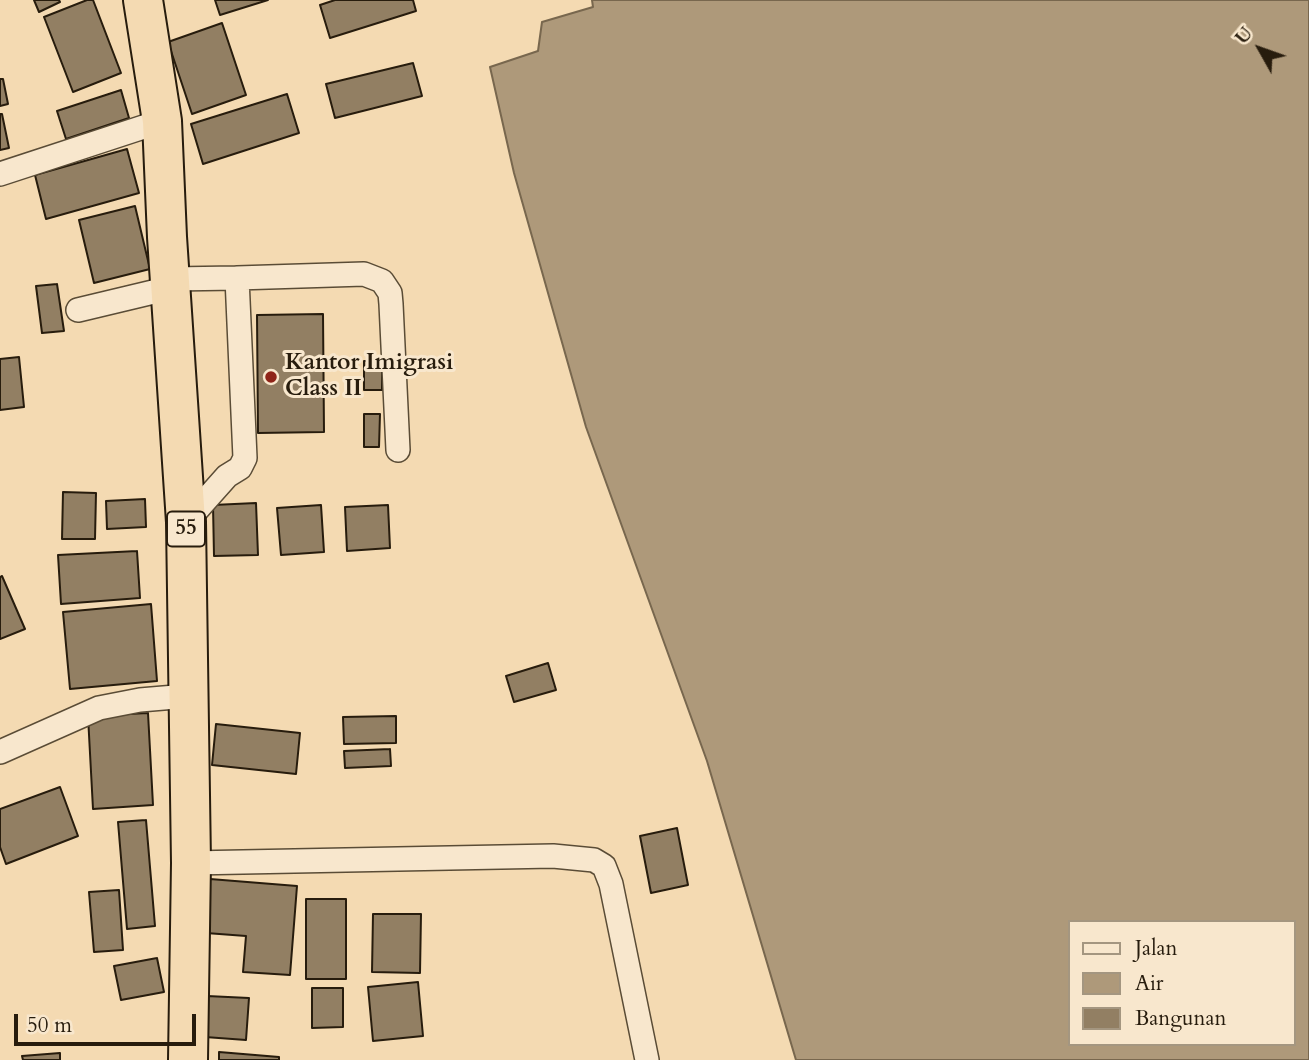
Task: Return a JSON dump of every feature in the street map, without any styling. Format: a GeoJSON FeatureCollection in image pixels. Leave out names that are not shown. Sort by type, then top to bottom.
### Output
{"type":"FeatureCollection","features":[{"type":"Feature","properties":{"kind":"highway","name":"55"},"geometry":{"type":"LineString","coordinates":[[143,0],[162,121],[186,522],[191,863],[188,1060]]}},
{"type":"Feature","properties":{"kind":"street"},"geometry":{"type":"LineString","coordinates":[[0,174],[162,121]]}},
{"type":"Feature","properties":{"kind":"street"},"geometry":{"type":"LineString","coordinates":[[78,310],[171,284],[237,278],[364,274],[382,281],[390,293],[398,450]]}},
{"type":"Feature","properties":{"kind":"street"},"geometry":{"type":"LineString","coordinates":[[186,522],[227,477],[240,468],[245,458],[237,278]]}},
{"type":"Feature","properties":{"kind":"street"},"geometry":{"type":"LineString","coordinates":[[0,752],[99,708],[140,700],[187,696]]}},
{"type":"Feature","properties":{"kind":"street"},"geometry":{"type":"LineString","coordinates":[[191,863],[553,856],[594,860],[604,866],[611,884],[647,1060]]}},
{"type":"Feature","properties":{"kind":"water"},"geometry":{"type":"Polygon","coordinates":[[[592,0],[1309,0],[1309,1060],[796,1060],[707,761],[586,427],[514,173],[490,67],[538,51],[542,22],[593,7],[592,0]]]}},
{"type":"Feature","properties":{"kind":"building"},"geometry":{"type":"Polygon","coordinates":[[[34,0],[59,0],[60,2],[39,12],[34,0]]]}},
{"type":"Feature","properties":{"kind":"building"},"geometry":{"type":"Polygon","coordinates":[[[93,0],[121,73],[73,92],[44,17],[93,0]]]}},
{"type":"Feature","properties":{"kind":"building"},"geometry":{"type":"Polygon","coordinates":[[[215,0],[268,0],[220,15],[215,0]]]}},
{"type":"Feature","properties":{"kind":"building"},"geometry":{"type":"Polygon","coordinates":[[[335,0],[413,0],[416,11],[330,38],[320,5],[335,0]]]}},
{"type":"Feature","properties":{"kind":"building"},"geometry":{"type":"Polygon","coordinates":[[[222,23],[246,95],[192,114],[168,42],[222,23]]]}},
{"type":"Feature","properties":{"kind":"building"},"geometry":{"type":"Polygon","coordinates":[[[413,63],[422,96],[335,118],[326,84],[413,63]]]}},
{"type":"Feature","properties":{"kind":"building"},"geometry":{"type":"Polygon","coordinates":[[[0,79],[3,79],[8,104],[0,106],[0,79]]]}},
{"type":"Feature","properties":{"kind":"building"},"geometry":{"type":"Polygon","coordinates":[[[121,90],[129,118],[66,139],[57,111],[121,90]]]}},
{"type":"Feature","properties":{"kind":"building"},"geometry":{"type":"Polygon","coordinates":[[[287,94],[299,133],[203,164],[191,124],[287,94]]]}},
{"type":"Feature","properties":{"kind":"building"},"geometry":{"type":"Polygon","coordinates":[[[0,114],[9,148],[0,150],[0,114]]]}},
{"type":"Feature","properties":{"kind":"building"},"geometry":{"type":"Polygon","coordinates":[[[127,149],[139,193],[46,219],[35,175],[127,149]]]}},
{"type":"Feature","properties":{"kind":"building"},"geometry":{"type":"Polygon","coordinates":[[[135,206],[150,269],[94,283],[79,220],[135,206]]]}},
{"type":"Feature","properties":{"kind":"building"},"geometry":{"type":"Polygon","coordinates":[[[57,284],[64,331],[42,333],[36,286],[57,284]]]}},
{"type":"Feature","properties":{"kind":"building"},"geometry":{"type":"Polygon","coordinates":[[[323,314],[324,432],[258,433],[257,315],[323,314]]]}},
{"type":"Feature","properties":{"kind":"building"},"geometry":{"type":"Polygon","coordinates":[[[19,357],[24,407],[0,410],[0,359],[19,357]]]}},
{"type":"Feature","properties":{"kind":"building"},"geometry":{"type":"Polygon","coordinates":[[[364,361],[382,361],[382,390],[364,390],[364,361]]]}},
{"type":"Feature","properties":{"kind":"building"},"geometry":{"type":"Polygon","coordinates":[[[364,414],[380,414],[379,447],[364,447],[364,414]]]}},
{"type":"Feature","properties":{"kind":"building"},"geometry":{"type":"Polygon","coordinates":[[[63,492],[96,493],[95,539],[62,539],[63,492]]]}},
{"type":"Feature","properties":{"kind":"building"},"geometry":{"type":"Polygon","coordinates":[[[145,499],[146,527],[107,529],[106,501],[145,499]]]}},
{"type":"Feature","properties":{"kind":"building"},"geometry":{"type":"Polygon","coordinates":[[[256,503],[258,555],[214,556],[213,505],[256,503]]]}},
{"type":"Feature","properties":{"kind":"building"},"geometry":{"type":"Polygon","coordinates":[[[321,505],[324,552],[281,555],[277,508],[321,505]]]}},
{"type":"Feature","properties":{"kind":"building"},"geometry":{"type":"Polygon","coordinates":[[[388,505],[390,548],[347,551],[345,507],[388,505]]]}},
{"type":"Feature","properties":{"kind":"building"},"geometry":{"type":"Polygon","coordinates":[[[137,551],[140,598],[61,604],[58,555],[137,551]]]}},
{"type":"Feature","properties":{"kind":"building"},"geometry":{"type":"Polygon","coordinates":[[[2,576],[25,629],[0,639],[0,577],[2,576]]]}},
{"type":"Feature","properties":{"kind":"building"},"geometry":{"type":"Polygon","coordinates":[[[151,604],[157,681],[70,689],[63,612],[151,604]]]}},
{"type":"Feature","properties":{"kind":"building"},"geometry":{"type":"Polygon","coordinates":[[[548,663],[556,690],[514,702],[506,676],[548,663]]]}},
{"type":"Feature","properties":{"kind":"building"},"geometry":{"type":"Polygon","coordinates":[[[148,713],[153,805],[93,809],[88,716],[148,713]]]}},
{"type":"Feature","properties":{"kind":"building"},"geometry":{"type":"Polygon","coordinates":[[[396,716],[396,743],[344,744],[343,717],[396,716]]]}},
{"type":"Feature","properties":{"kind":"building"},"geometry":{"type":"Polygon","coordinates":[[[216,724],[300,733],[296,774],[212,765],[216,724]]]}},
{"type":"Feature","properties":{"kind":"building"},"geometry":{"type":"Polygon","coordinates":[[[390,749],[391,766],[345,768],[344,751],[390,749]]]}},
{"type":"Feature","properties":{"kind":"building"},"geometry":{"type":"Polygon","coordinates":[[[60,787],[78,836],[6,864],[0,847],[0,809],[60,787]]]}},
{"type":"Feature","properties":{"kind":"building"},"geometry":{"type":"Polygon","coordinates":[[[146,820],[155,926],[127,929],[118,822],[146,820]]]}},
{"type":"Feature","properties":{"kind":"building"},"geometry":{"type":"Polygon","coordinates":[[[677,828],[688,885],[651,893],[640,836],[677,828]]]}},
{"type":"Feature","properties":{"kind":"building"},"geometry":{"type":"Polygon","coordinates":[[[210,879],[297,886],[290,975],[243,972],[246,936],[206,933],[210,879]]]}},
{"type":"Feature","properties":{"kind":"building"},"geometry":{"type":"Polygon","coordinates":[[[119,890],[123,950],[94,952],[89,892],[119,890]]]}},
{"type":"Feature","properties":{"kind":"building"},"geometry":{"type":"Polygon","coordinates":[[[306,899],[346,899],[346,979],[306,979],[306,899]]]}},
{"type":"Feature","properties":{"kind":"building"},"geometry":{"type":"Polygon","coordinates":[[[373,914],[421,914],[420,973],[372,972],[373,914]]]}},
{"type":"Feature","properties":{"kind":"building"},"geometry":{"type":"Polygon","coordinates":[[[157,958],[164,992],[121,1000],[114,966],[157,958]]]}},
{"type":"Feature","properties":{"kind":"building"},"geometry":{"type":"Polygon","coordinates":[[[418,982],[423,1036],[373,1041],[368,987],[418,982]]]}},
{"type":"Feature","properties":{"kind":"building"},"geometry":{"type":"Polygon","coordinates":[[[312,988],[343,988],[343,1027],[312,1028],[312,988]]]}},
{"type":"Feature","properties":{"kind":"building"},"geometry":{"type":"Polygon","coordinates":[[[207,996],[249,998],[246,1040],[205,1037],[207,996]]]}},
{"type":"Feature","properties":{"kind":"building"},"geometry":{"type":"Polygon","coordinates":[[[219,1052],[279,1057],[279,1060],[219,1060],[219,1052]]]}},
{"type":"Feature","properties":{"kind":"building"},"geometry":{"type":"Polygon","coordinates":[[[60,1053],[60,1060],[23,1060],[22,1056],[60,1053]]]}},
{"type":"Feature","properties":{"kind":"place","name":"Kantor Imigrasi Class II"},"geometry":{"type":"Point","coordinates":[271,377]}}]}
